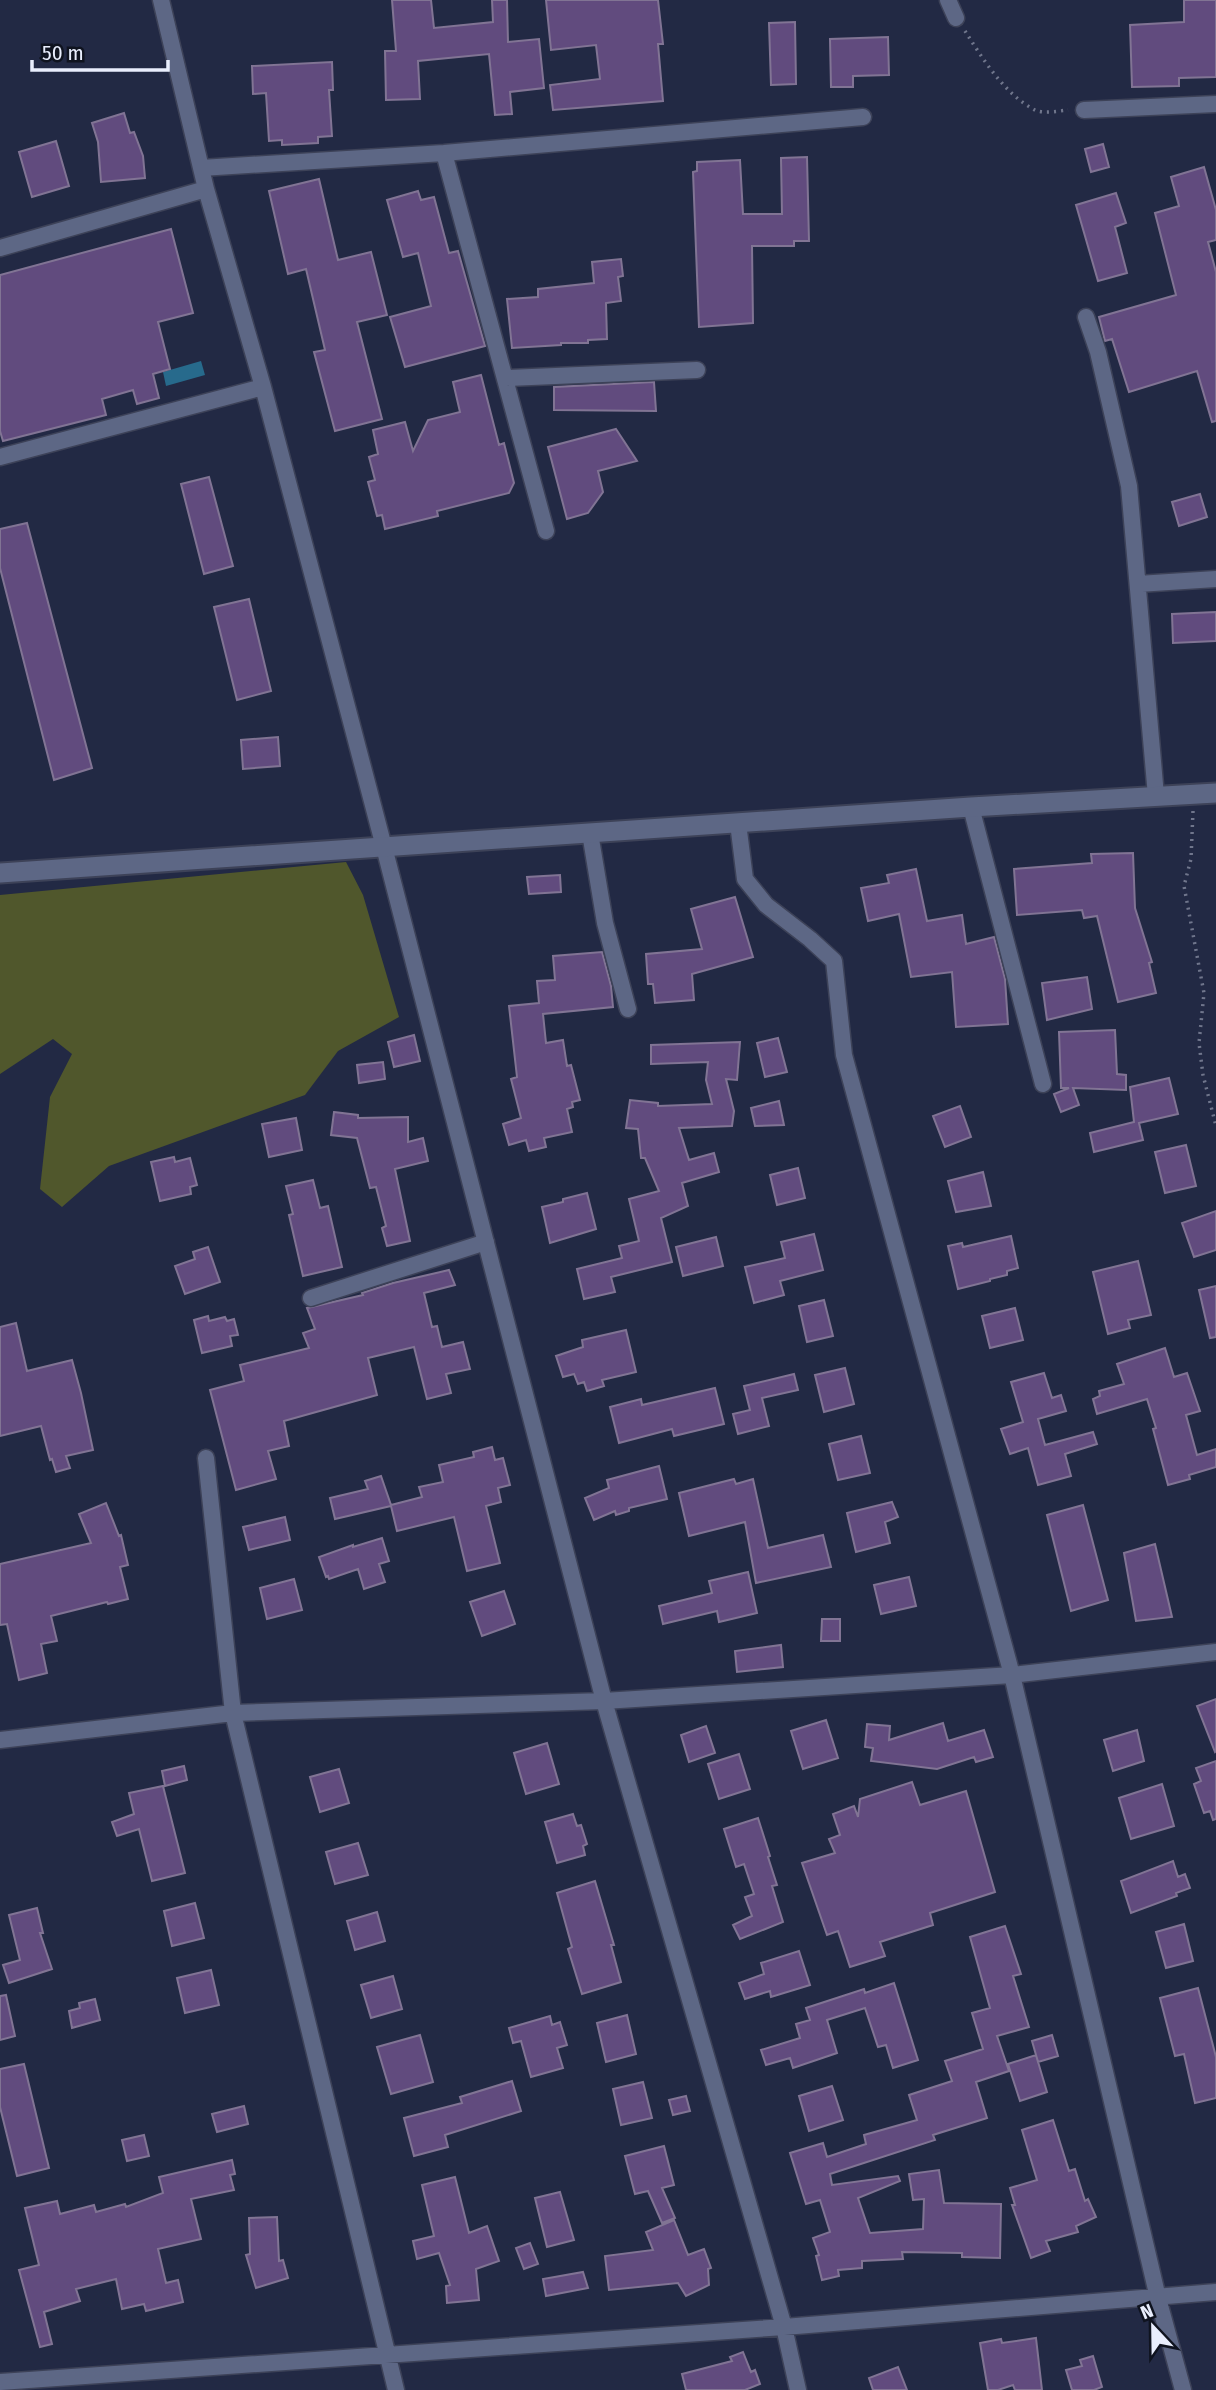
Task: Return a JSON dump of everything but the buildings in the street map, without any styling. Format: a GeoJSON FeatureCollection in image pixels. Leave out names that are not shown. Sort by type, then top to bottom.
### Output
{"type":"FeatureCollection","features":[{"type":"Feature","properties":{"kind":"street"},"geometry":{"type":"LineString","coordinates":[[162,0],[206,189],[263,387],[604,1701],[784,2327],[798,2390]]}},
{"type":"Feature","properties":{"kind":"street"},"geometry":{"type":"LineString","coordinates":[[948,0],[956,18]]}},
{"type":"Feature","properties":{"kind":"street"},"geometry":{"type":"LineString","coordinates":[[1084,110],[1216,104]]}},
{"type":"Feature","properties":{"kind":"street"},"geometry":{"type":"LineString","coordinates":[[201,168],[444,153],[863,117]]}},
{"type":"Feature","properties":{"kind":"street"},"geometry":{"type":"LineString","coordinates":[[444,153],[546,531]]}},
{"type":"Feature","properties":{"kind":"street"},"geometry":{"type":"LineString","coordinates":[[0,248],[206,189]]}},
{"type":"Feature","properties":{"kind":"street"},"geometry":{"type":"LineString","coordinates":[[1086,317],[1098,352],[1129,486],[1156,796]]}},
{"type":"Feature","properties":{"kind":"street"},"geometry":{"type":"LineString","coordinates":[[506,378],[697,370]]}},
{"type":"Feature","properties":{"kind":"street"},"geometry":{"type":"LineString","coordinates":[[0,457],[263,387]]}},
{"type":"Feature","properties":{"kind":"street"},"geometry":{"type":"LineString","coordinates":[[1138,584],[1216,579]]}},
{"type":"Feature","properties":{"kind":"street"},"geometry":{"type":"LineString","coordinates":[[0,873],[971,807],[1216,793]]}},
{"type":"Feature","properties":{"kind":"street"},"geometry":{"type":"LineString","coordinates":[[971,807],[1043,1084]]}},
{"type":"Feature","properties":{"kind":"street"},"geometry":{"type":"LineString","coordinates":[[738,823],[745,879],[766,905],[834,961],[844,1055],[1012,1675],[1158,2298],[1184,2390]]}},
{"type":"Feature","properties":{"kind":"street"},"geometry":{"type":"LineString","coordinates":[[590,833],[605,923],[628,1009]]}},
{"type":"Feature","properties":{"kind":"street"},"geometry":{"type":"LineString","coordinates":[[311,1298],[486,1242]]}},
{"type":"Feature","properties":{"kind":"street"},"geometry":{"type":"LineString","coordinates":[[206,1458],[233,1713],[396,2390]]}},
{"type":"Feature","properties":{"kind":"street"},"geometry":{"type":"LineString","coordinates":[[0,1740],[233,1713],[604,1701],[1012,1675],[1216,1652]]}},
{"type":"Feature","properties":{"kind":"street"},"geometry":{"type":"LineString","coordinates":[[0,2382],[784,2327],[1216,2292]]}},
{"type":"Feature","properties":{"kind":"path"},"geometry":{"type":"LineString","coordinates":[[956,18],[986,63],[1010,91],[1037,111],[1084,110]]}},
{"type":"Feature","properties":{"kind":"path"},"geometry":{"type":"LineString","coordinates":[[1193,795],[1191,859],[1184,886],[1204,993],[1199,1043],[1203,1075],[1216,1126]]}},
{"type":"Feature","properties":{"kind":"green space"},"geometry":{"type":"Polygon","coordinates":[[[346,862],[363,895],[399,1017],[338,1051],[305,1095],[109,1166],[62,1207],[40,1189],[50,1097],[72,1054],[53,1039],[0,1074],[0,895],[346,862]]]}},
{"type":"Feature","properties":{"kind":"water"},"geometry":{"type":"Polygon","coordinates":[[[201,361],[205,375],[166,386],[163,372],[201,361]]]}}]}
